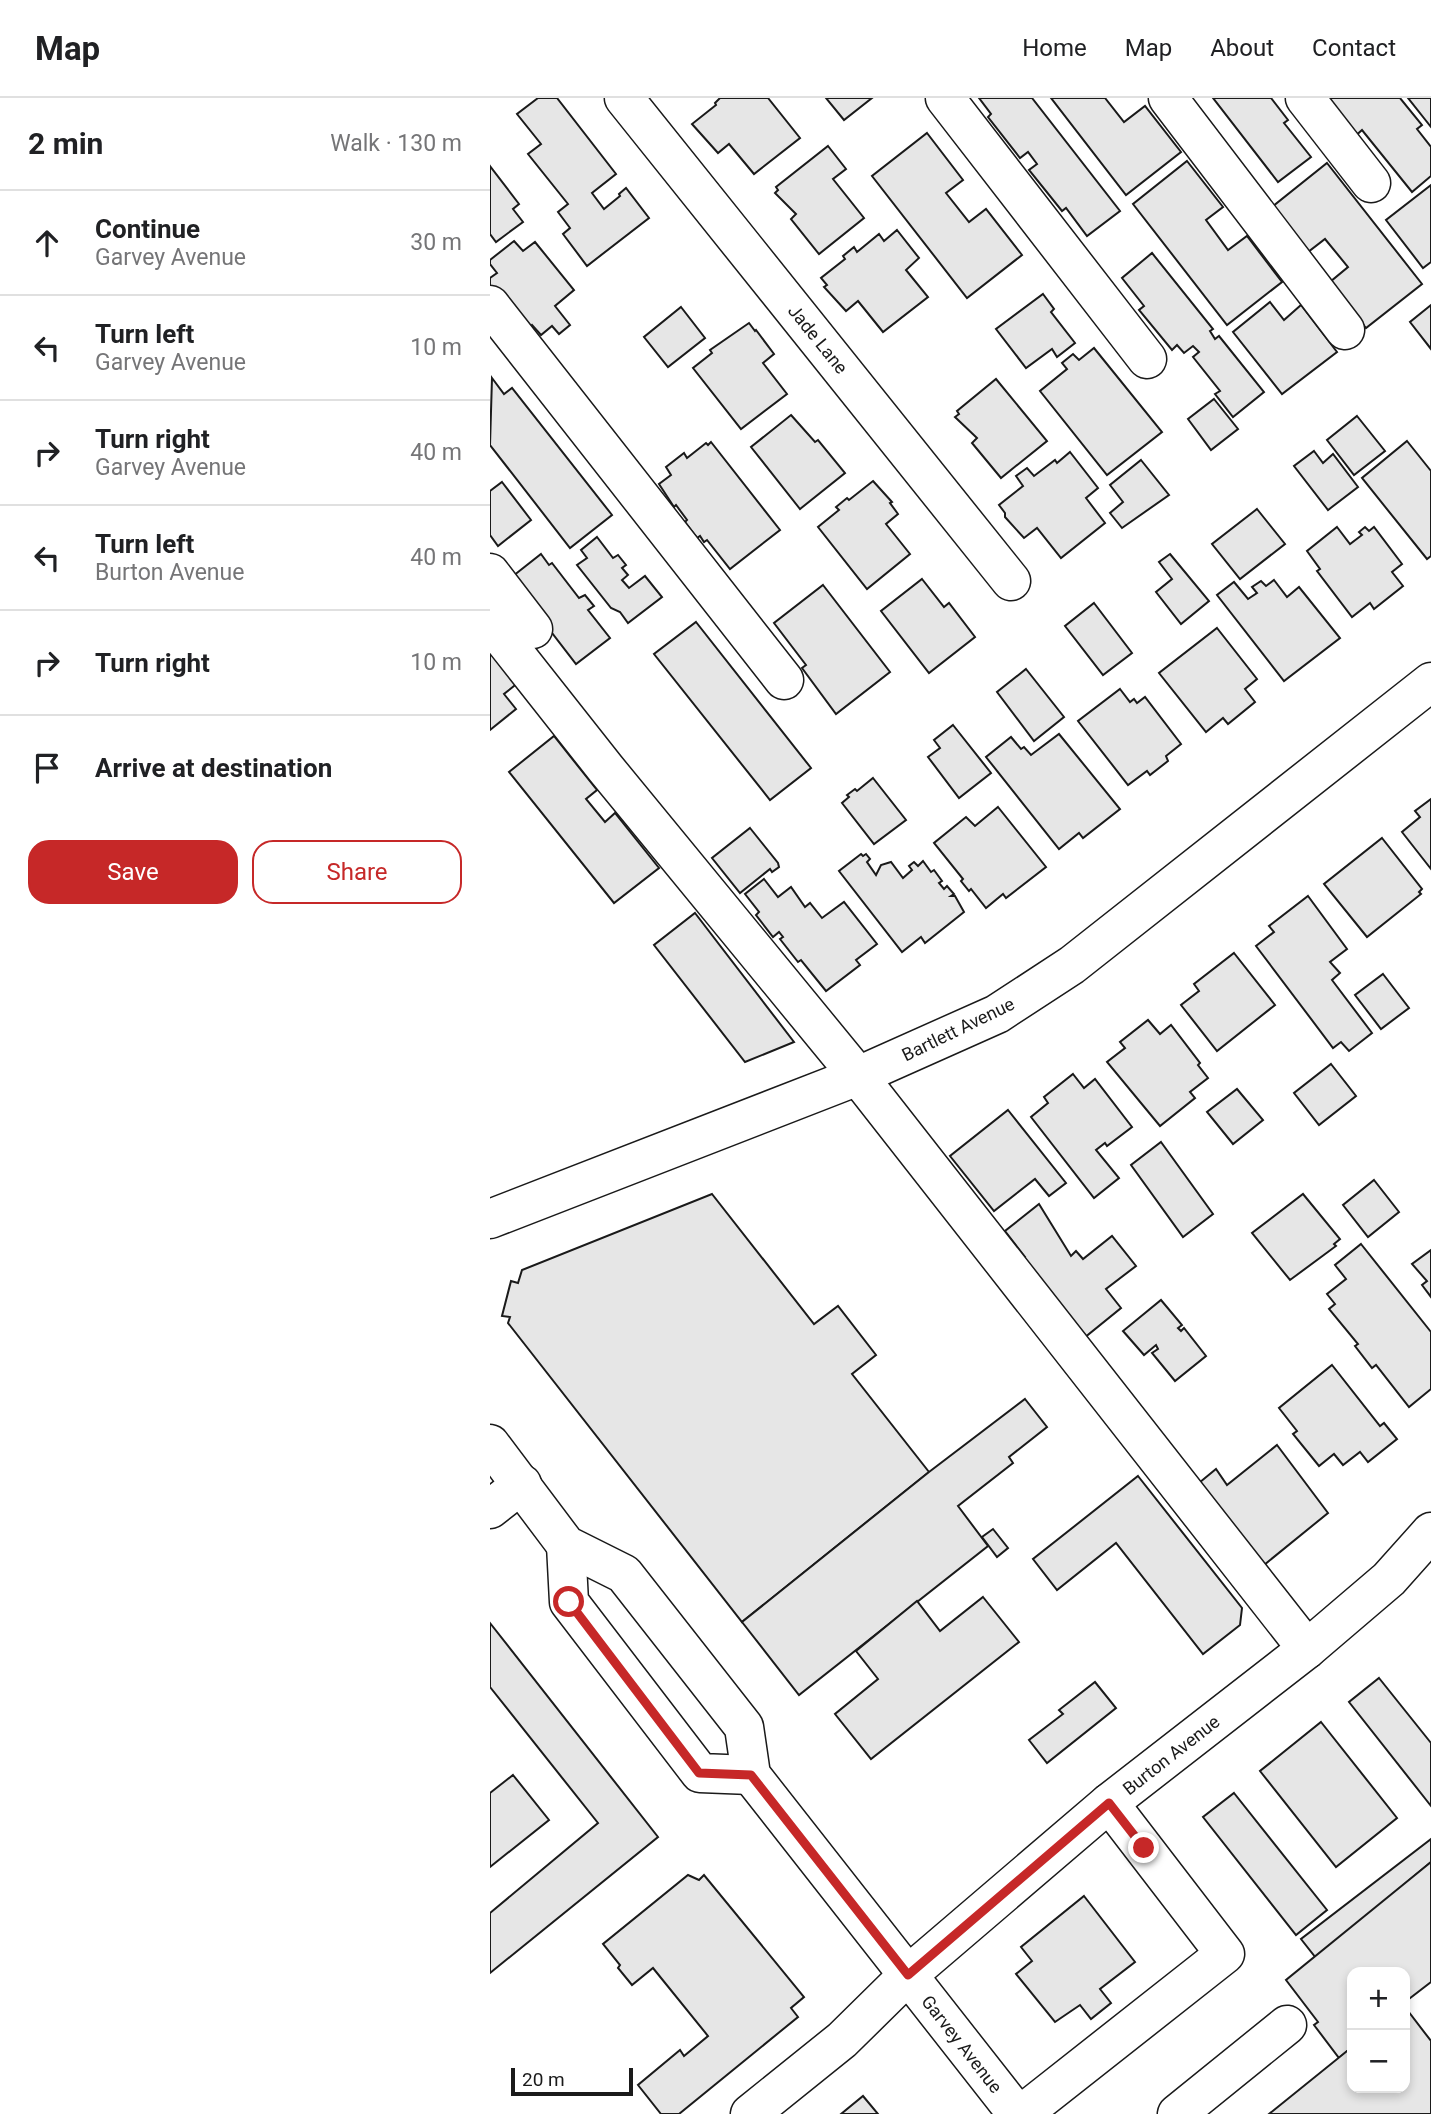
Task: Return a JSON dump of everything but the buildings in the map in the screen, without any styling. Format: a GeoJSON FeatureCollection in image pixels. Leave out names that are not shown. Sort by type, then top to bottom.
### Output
{"type":"FeatureCollection","features":[{"type":"Feature","properties":{"kind":"street","name":"Jade Lane"},"geometry":{"type":"LineString","coordinates":[[624,98],[1011,581]]}},
{"type":"Feature","properties":{"kind":"street"},"geometry":{"type":"LineString","coordinates":[[945,98],[1147,359]]}},
{"type":"Feature","properties":{"kind":"street"},"geometry":{"type":"LineString","coordinates":[[1168,98],[1345,330]]}},
{"type":"Feature","properties":{"kind":"street"},"geometry":{"type":"LineString","coordinates":[[1305,98],[1371,183]]}},
{"type":"Feature","properties":{"kind":"street"},"geometry":{"type":"LineString","coordinates":[[490,305],[784,680]]}},
{"type":"Feature","properties":{"kind":"street"},"geometry":{"type":"LineString","coordinates":[[490,573],[533,629]]}},
{"type":"Feature","properties":{"kind":"street"},"geometry":{"type":"LineString","coordinates":[[490,622],[606,769],[858,1076],[1307,1649]]}},
{"type":"Feature","properties":{"kind":"street","name":"Bartlett Avenue"},"geometry":{"type":"LineString","coordinates":[[490,1219],[858,1076],[997,1014],[1072,965],[1431,681]]}},
{"type":"Feature","properties":{"kind":"street","name":"Garvey Avenue"},"geometry":{"type":"LineString","coordinates":[[490,1444],[566,1545],[624,1574],[744,1727],[751,1775],[1020,2114]]}},
{"type":"Feature","properties":{"kind":"street"},"geometry":{"type":"LineString","coordinates":[[490,1509],[522,1484]]}},
{"type":"Feature","properties":{"kind":"street","name":"Burton Avenue"},"geometry":{"type":"LineString","coordinates":[[750,2114],[842,2040],[908,1975],[1109,1803],[1307,1649],[1389,1579],[1431,1532]]}},
{"type":"Feature","properties":{"kind":"street"},"geometry":{"type":"LineString","coordinates":[[566,1545],[569,1602],[699,1773],[751,1775]]}},
{"type":"Feature","properties":{"kind":"street"},"geometry":{"type":"LineString","coordinates":[[1020,2114],[1225,1954],[1109,1803]]}},
{"type":"Feature","properties":{"kind":"street"},"geometry":{"type":"LineString","coordinates":[[1177,2114],[1287,2025]]}},
{"type":"Feature","properties":{"kind":"route"},"geometry":{"type":"LineString","coordinates":[[569,1602],[699,1773],[751,1775],[908,1975],[1109,1803],[1144,1848]]}}]}
